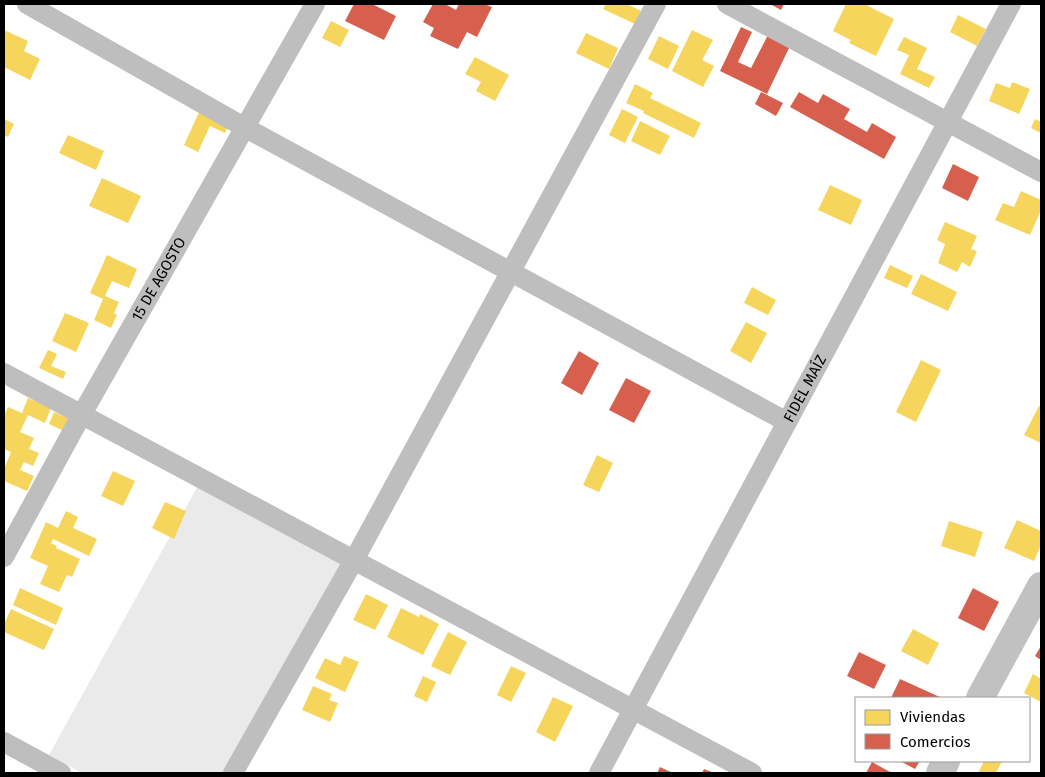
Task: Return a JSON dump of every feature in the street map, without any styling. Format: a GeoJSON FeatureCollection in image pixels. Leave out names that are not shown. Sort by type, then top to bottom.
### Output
{"type":"FeatureCollection","features":[{"type":"Feature","properties":{"kind":"main road"},"geometry":{"type":"LineString","coordinates":[[981,697],[1037,603]]}},
{"type":"Feature","properties":{"kind":"street"},"geometry":{"type":"LineString","coordinates":[[27,4],[244,127],[787,422]]}},
{"type":"Feature","properties":{"kind":"street","name":"15 DE AGOSTO"},"geometry":{"type":"LineString","coordinates":[[4,557],[82,414],[314,4]]}},
{"type":"Feature","properties":{"kind":"street"},"geometry":{"type":"LineString","coordinates":[[233,773],[354,560],[656,4]]}},
{"type":"Feature","properties":{"kind":"street"},"geometry":{"type":"LineString","coordinates":[[727,4],[1041,172]]}},
{"type":"Feature","properties":{"kind":"street","name":"FIDEL MAÍZ"},"geometry":{"type":"LineString","coordinates":[[599,773],[1011,4]]}},
{"type":"Feature","properties":{"kind":"street"},"geometry":{"type":"LineString","coordinates":[[4,373],[752,773]]}},
{"type":"Feature","properties":{"kind":"street"},"geometry":{"type":"LineString","coordinates":[[4,742],[61,773]]}},
{"type":"Feature","properties":{"kind":"shaded area"},"geometry":{"type":"Polygon","coordinates":[[[199,484],[346,565],[227,773],[82,773],[49,755],[199,484]]]}},
{"type":"Feature","properties":{"kind":"building: Viviendas"},"geometry":{"type":"Polygon","coordinates":[[[606,4],[630,4],[641,11],[635,24],[603,9],[606,4]]]}},
{"type":"Feature","properties":{"kind":"building: Viviendas"},"geometry":{"type":"Polygon","coordinates":[[[846,4],[869,4],[868,6],[894,19],[876,56],[849,43],[851,40],[833,31],[846,4]]]}},
{"type":"Feature","properties":{"kind":"building: Viviendas"},"geometry":{"type":"Polygon","coordinates":[[[958,15],[986,29],[977,46],[950,32],[958,15]]]}},
{"type":"Feature","properties":{"kind":"building: Viviendas"},"geometry":{"type":"Polygon","coordinates":[[[331,21],[349,30],[340,47],[322,38],[331,21]]]}},
{"type":"Feature","properties":{"kind":"building: Viviendas"},"geometry":{"type":"Polygon","coordinates":[[[4,30],[28,41],[24,51],[40,59],[30,80],[4,67],[4,30]]]}},
{"type":"Feature","properties":{"kind":"building: Viviendas"},"geometry":{"type":"Polygon","coordinates":[[[692,30],[713,40],[702,60],[714,66],[703,87],[672,71],[692,30]]]}},
{"type":"Feature","properties":{"kind":"building: Viviendas"},"geometry":{"type":"Polygon","coordinates":[[[586,33],[618,48],[609,69],[576,53],[586,33]]]}},
{"type":"Feature","properties":{"kind":"building: Viviendas"},"geometry":{"type":"Polygon","coordinates":[[[659,36],[679,46],[668,69],[648,59],[659,36]]]}},
{"type":"Feature","properties":{"kind":"building: Viviendas"},"geometry":{"type":"Polygon","coordinates":[[[904,37],[927,48],[917,69],[935,77],[929,88],[900,74],[909,55],[897,50],[904,37]]]}},
{"type":"Feature","properties":{"kind":"building: Viviendas"},"geometry":{"type":"Polygon","coordinates":[[[475,57],[509,75],[495,101],[476,91],[481,82],[465,74],[475,57]]]}},
{"type":"Feature","properties":{"kind":"building: Viviendas"},"geometry":{"type":"Polygon","coordinates":[[[1012,82],[1030,89],[1019,114],[989,101],[996,83],[1010,88],[1012,82]]]}},
{"type":"Feature","properties":{"kind":"building: Viviendas"},"geometry":{"type":"Polygon","coordinates":[[[635,84],[653,93],[650,98],[701,123],[694,138],[626,103],[635,84]]]}},
{"type":"Feature","properties":{"kind":"building: Viviendas"},"geometry":{"type":"Polygon","coordinates":[[[201,108],[230,121],[225,133],[210,126],[198,152],[184,145],[201,108]]]}},
{"type":"Feature","properties":{"kind":"building: Viviendas"},"geometry":{"type":"Polygon","coordinates":[[[622,109],[638,117],[625,143],[609,135],[622,109]]]}},
{"type":"Feature","properties":{"kind":"building: Viviendas"},"geometry":{"type":"Polygon","coordinates":[[[4,119],[14,124],[8,137],[4,135],[4,119]]]}},
{"type":"Feature","properties":{"kind":"building: Viviendas"},"geometry":{"type":"Polygon","coordinates":[[[1035,119],[1041,122],[1041,133],[1031,128],[1035,119]]]}},
{"type":"Feature","properties":{"kind":"building: Viviendas"},"geometry":{"type":"Polygon","coordinates":[[[640,121],[670,136],[660,155],[631,141],[640,121]]]}},
{"type":"Feature","properties":{"kind":"building: Viviendas"},"geometry":{"type":"Polygon","coordinates":[[[68,135],[104,151],[96,170],[59,153],[68,135]]]}},
{"type":"Feature","properties":{"kind":"building: Viviendas"},"geometry":{"type":"Polygon","coordinates":[[[102,178],[141,196],[128,223],[89,206],[102,178]]]}},
{"type":"Feature","properties":{"kind":"building: Viviendas"},"geometry":{"type":"Polygon","coordinates":[[[830,185],[862,200],[851,225],[818,210],[830,185]]]}},
{"type":"Feature","properties":{"kind":"building: Viviendas"},"geometry":{"type":"Polygon","coordinates":[[[1021,191],[1041,200],[1041,210],[1030,235],[995,220],[1003,203],[1014,207],[1021,191]]]}},
{"type":"Feature","properties":{"kind":"building: Viviendas"},"geometry":{"type":"Polygon","coordinates":[[[945,222],[977,236],[971,249],[977,251],[970,267],[962,262],[957,272],[938,263],[945,244],[937,240],[945,222]]]}},
{"type":"Feature","properties":{"kind":"building: Viviendas"},"geometry":{"type":"Polygon","coordinates":[[[107,255],[137,269],[129,288],[112,281],[105,296],[119,302],[114,313],[117,315],[111,328],[94,320],[103,299],[90,293],[107,255]]]}},
{"type":"Feature","properties":{"kind":"building: Viviendas"},"geometry":{"type":"Polygon","coordinates":[[[890,265],[913,276],[907,288],[884,278],[890,265]]]}},
{"type":"Feature","properties":{"kind":"building: Viviendas"},"geometry":{"type":"Polygon","coordinates":[[[921,274],[957,292],[948,311],[911,294],[921,274]]]}},
{"type":"Feature","properties":{"kind":"building: Viviendas"},"geometry":{"type":"Polygon","coordinates":[[[752,287],[776,300],[768,315],[744,303],[752,287]]]}},
{"type":"Feature","properties":{"kind":"building: Viviendas"},"geometry":{"type":"Polygon","coordinates":[[[65,313],[89,323],[76,352],[52,341],[65,313]]]}},
{"type":"Feature","properties":{"kind":"building: Viviendas"},"geometry":{"type":"Polygon","coordinates":[[[746,322],[767,333],[751,363],[730,351],[746,322]]]}},
{"type":"Feature","properties":{"kind":"building: Viviendas"},"geometry":{"type":"Polygon","coordinates":[[[48,350],[57,354],[51,366],[66,372],[63,379],[39,368],[48,350]]]}},
{"type":"Feature","properties":{"kind":"building: Viviendas"},"geometry":{"type":"Polygon","coordinates":[[[921,360],[941,370],[916,422],[896,412],[921,360]]]}},
{"type":"Feature","properties":{"kind":"building: Viviendas"},"geometry":{"type":"Polygon","coordinates":[[[28,398],[51,408],[45,423],[28,415],[20,432],[34,438],[29,449],[39,453],[33,466],[24,462],[20,470],[34,476],[27,491],[4,481],[4,469],[11,452],[4,449],[4,416],[8,407],[22,413],[28,398]]]}},
{"type":"Feature","properties":{"kind":"building: Viviendas"},"geometry":{"type":"Polygon","coordinates":[[[1039,406],[1041,407],[1041,443],[1024,435],[1039,406]]]}},
{"type":"Feature","properties":{"kind":"building: Viviendas"},"geometry":{"type":"Polygon","coordinates":[[[54,412],[70,419],[64,431],[49,424],[54,412]]]}},
{"type":"Feature","properties":{"kind":"building: Viviendas"},"geometry":{"type":"Polygon","coordinates":[[[597,455],[613,463],[599,492],[583,485],[597,455]]]}},
{"type":"Feature","properties":{"kind":"building: Viviendas"},"geometry":{"type":"Polygon","coordinates":[[[113,471],[135,481],[123,506],[101,496],[113,471]]]}},
{"type":"Feature","properties":{"kind":"building: Viviendas"},"geometry":{"type":"Polygon","coordinates":[[[165,502],[186,511],[174,539],[152,528],[165,502]]]}},
{"type":"Feature","properties":{"kind":"building: Viviendas"},"geometry":{"type":"Polygon","coordinates":[[[66,511],[78,517],[73,528],[97,539],[89,556],[53,539],[51,543],[57,546],[56,548],[80,559],[72,577],[67,575],[59,592],[40,584],[48,566],[30,558],[46,522],[58,528],[66,511]]]}},
{"type":"Feature","properties":{"kind":"building: Viviendas"},"geometry":{"type":"Polygon","coordinates":[[[1017,520],[1041,531],[1041,545],[1034,561],[1004,548],[1017,520]]]}},
{"type":"Feature","properties":{"kind":"building: Viviendas"},"geometry":{"type":"Polygon","coordinates":[[[949,521],[983,532],[975,557],[941,546],[949,521]]]}},
{"type":"Feature","properties":{"kind":"building: Viviendas"},"geometry":{"type":"Polygon","coordinates":[[[20,588],[63,608],[56,625],[13,605],[20,588]]]}},
{"type":"Feature","properties":{"kind":"building: Viviendas"},"geometry":{"type":"Polygon","coordinates":[[[366,594],[388,605],[375,630],[353,620],[366,594]]]}},
{"type":"Feature","properties":{"kind":"building: Viviendas"},"geometry":{"type":"Polygon","coordinates":[[[401,608],[419,617],[420,614],[439,624],[423,655],[387,637],[401,608]]]}},
{"type":"Feature","properties":{"kind":"building: Viviendas"},"geometry":{"type":"Polygon","coordinates":[[[11,609],[54,629],[44,650],[4,632],[4,624],[11,609]]]}},
{"type":"Feature","properties":{"kind":"building: Viviendas"},"geometry":{"type":"Polygon","coordinates":[[[913,629],[939,643],[928,665],[901,651],[913,629]]]}},
{"type":"Feature","properties":{"kind":"building: Viviendas"},"geometry":{"type":"Polygon","coordinates":[[[448,632],[467,642],[450,675],[431,666],[448,632]]]}},
{"type":"Feature","properties":{"kind":"building: Viviendas"},"geometry":{"type":"Polygon","coordinates":[[[344,656],[359,662],[345,692],[315,678],[325,658],[340,665],[344,656]]]}},
{"type":"Feature","properties":{"kind":"building: Viviendas"},"geometry":{"type":"Polygon","coordinates":[[[511,666],[526,673],[511,702],[497,695],[511,666]]]}},
{"type":"Feature","properties":{"kind":"building: Viviendas"},"geometry":{"type":"Polygon","coordinates":[[[1033,674],[1041,679],[1041,702],[1024,693],[1033,674]]]}},
{"type":"Feature","properties":{"kind":"building: Viviendas"},"geometry":{"type":"Polygon","coordinates":[[[423,676],[436,682],[427,702],[414,696],[423,676]]]}},
{"type":"Feature","properties":{"kind":"building: Viviendas"},"geometry":{"type":"Polygon","coordinates":[[[313,686],[332,694],[329,700],[338,703],[330,722],[302,710],[313,686]]]}},
{"type":"Feature","properties":{"kind":"building: Viviendas"},"geometry":{"type":"Polygon","coordinates":[[[553,697],[573,706],[555,742],[536,732],[553,697]]]}},
{"type":"Feature","properties":{"kind":"building: Viviendas"},"geometry":{"type":"Polygon","coordinates":[[[984,762],[1002,762],[996,773],[978,773],[984,762]]]}},
{"type":"Feature","properties":{"kind":"building: Comercios"},"geometry":{"type":"Polygon","coordinates":[[[354,4],[372,4],[396,16],[384,40],[345,21],[354,4]]]}},
{"type":"Feature","properties":{"kind":"building: Comercios"},"geometry":{"type":"Polygon","coordinates":[[[433,4],[445,4],[456,10],[459,4],[484,4],[492,7],[477,37],[467,32],[458,49],[430,36],[434,28],[423,22],[433,4]]]}},
{"type":"Feature","properties":{"kind":"building: Comercios"},"geometry":{"type":"Polygon","coordinates":[[[770,4],[784,4],[781,10],[770,4]]]}},
{"type":"Feature","properties":{"kind":"building: Comercios"},"geometry":{"type":"Polygon","coordinates":[[[741,27],[752,32],[738,62],[751,68],[768,35],[790,46],[767,94],[720,71],[741,27]]]}},
{"type":"Feature","properties":{"kind":"building: Comercios"},"geometry":{"type":"Polygon","coordinates":[[[761,92],[783,103],[776,116],[755,104],[761,92]]]}},
{"type":"Feature","properties":{"kind":"building: Comercios"},"geometry":{"type":"Polygon","coordinates":[[[799,92],[818,103],[823,94],[850,109],[844,119],[867,132],[872,123],[896,137],[884,159],[790,107],[799,92]]]}},
{"type":"Feature","properties":{"kind":"building: Comercios"},"geometry":{"type":"Polygon","coordinates":[[[953,164],[979,177],[968,201],[942,188],[953,164]]]}},
{"type":"Feature","properties":{"kind":"building: Comercios"},"geometry":{"type":"Polygon","coordinates":[[[579,351],[599,363],[582,395],[561,383],[579,351]]]}},
{"type":"Feature","properties":{"kind":"building: Comercios"},"geometry":{"type":"Polygon","coordinates":[[[626,378],[651,391],[634,423],[609,410],[626,378]]]}},
{"type":"Feature","properties":{"kind":"building: Comercios"},"geometry":{"type":"Polygon","coordinates":[[[973,588],[999,602],[984,631],[958,618],[973,588]]]}},
{"type":"Feature","properties":{"kind":"building: Comercios"},"geometry":{"type":"Polygon","coordinates":[[[1041,646],[1041,660],[1035,656],[1041,646]]]}},
{"type":"Feature","properties":{"kind":"building: Comercios"},"geometry":{"type":"Polygon","coordinates":[[[859,652],[886,665],[874,689],[847,676],[859,652]]]}},
{"type":"Feature","properties":{"kind":"building: Comercios"},"geometry":{"type":"Polygon","coordinates":[[[900,679],[940,697],[891,697],[900,679]]]}},
{"type":"Feature","properties":{"kind":"building: Comercios"},"geometry":{"type":"Polygon","coordinates":[[[872,762],[892,773],[866,773],[872,762]]]}},
{"type":"Feature","properties":{"kind":"building: Comercios"},"geometry":{"type":"Polygon","coordinates":[[[902,762],[919,762],[915,769],[902,762]]]}},
{"type":"Feature","properties":{"kind":"building: Comercios"},"geometry":{"type":"Polygon","coordinates":[[[660,767],[673,773],[657,773],[660,767]]]}},
{"type":"Feature","properties":{"kind":"building: Comercios"},"geometry":{"type":"Polygon","coordinates":[[[704,769],[714,773],[702,773],[704,769]]]}}]}
